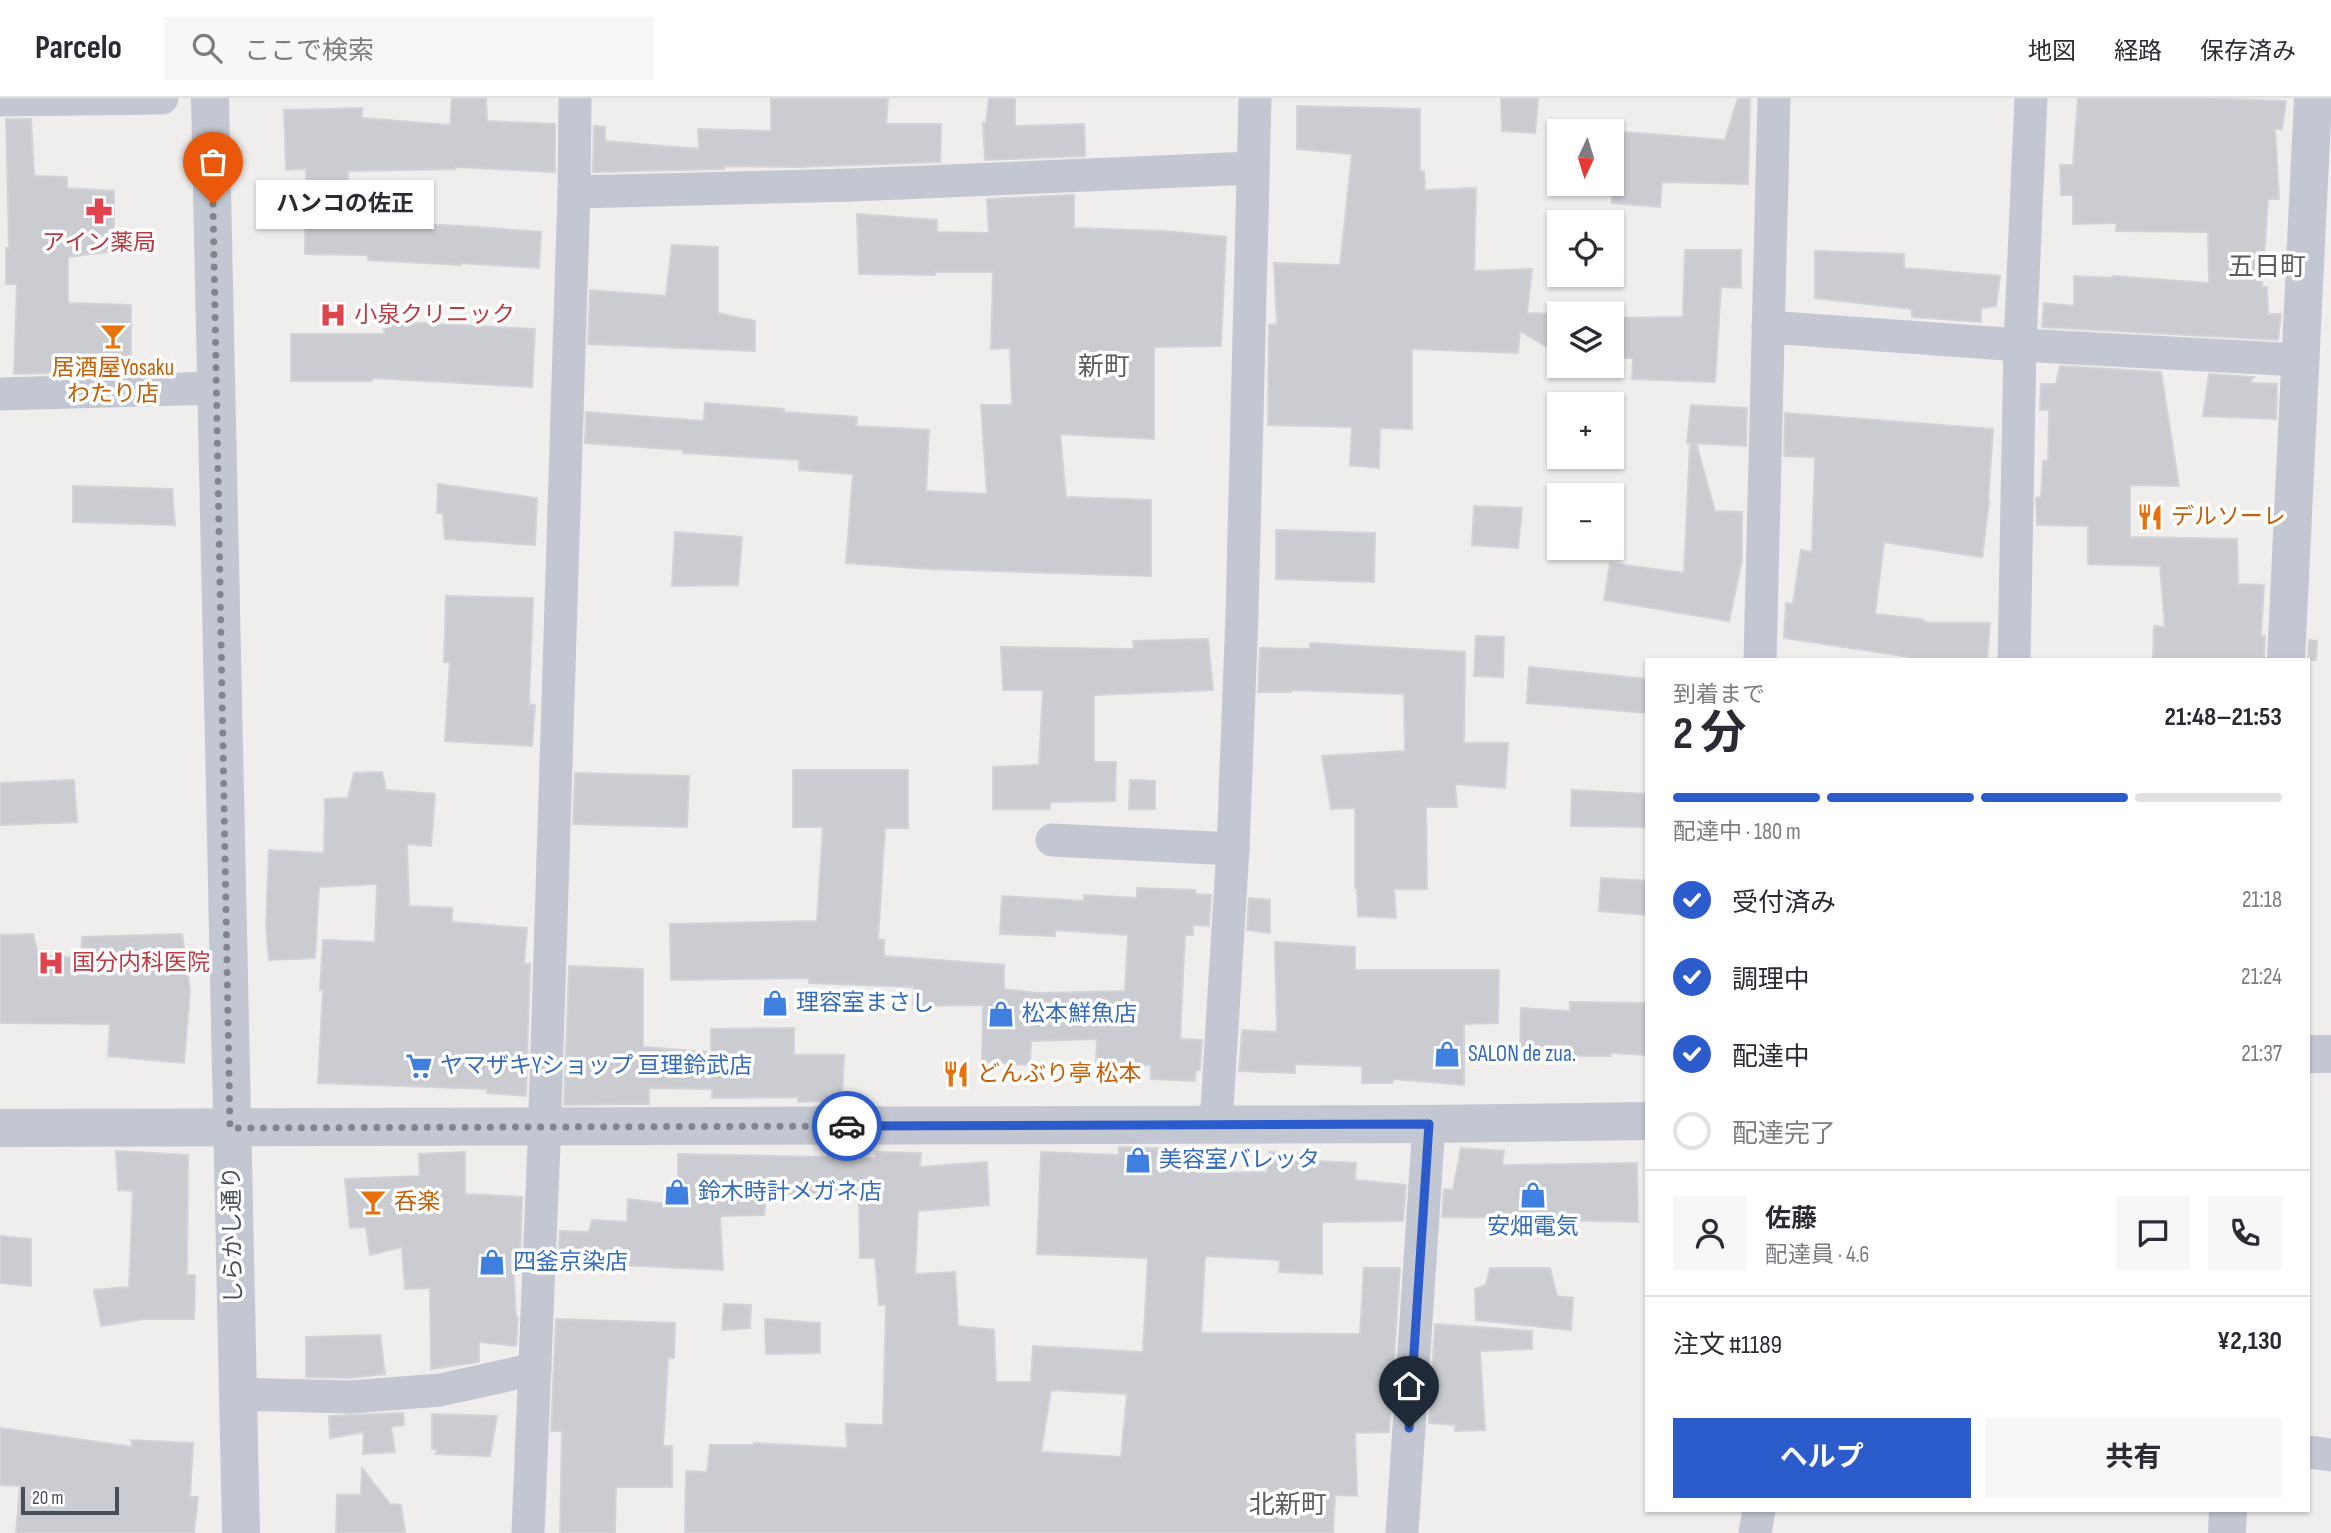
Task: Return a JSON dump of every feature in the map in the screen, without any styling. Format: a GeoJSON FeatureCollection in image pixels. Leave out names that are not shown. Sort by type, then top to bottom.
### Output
{"type":"FeatureCollection","features":[{"type":"Feature","properties":{"kind":"street"},"geometry":{"type":"LineString","coordinates":[[0,100],[162,98]]}},
{"type":"Feature","properties":{"kind":"street","name":"しらかし通り"},"geometry":{"type":"LineString","coordinates":[[211,98],[230,1128],[241,1533]]}},
{"type":"Feature","properties":{"kind":"street"},"geometry":{"type":"LineString","coordinates":[[528,1533],[545,1127],[575,98]]}},
{"type":"Feature","properties":{"kind":"street"},"geometry":{"type":"LineString","coordinates":[[1216,1124],[1233,849],[1242,614],[1255,98]]}},
{"type":"Feature","properties":{"kind":"street"},"geometry":{"type":"LineString","coordinates":[[1760,658],[1774,98]]}},
{"type":"Feature","properties":{"kind":"street"},"geometry":{"type":"LineString","coordinates":[[2014,658],[2020,345],[2031,98]]}},
{"type":"Feature","properties":{"kind":"street"},"geometry":{"type":"LineString","coordinates":[[2286,658],[2313,98]]}},
{"type":"Feature","properties":{"kind":"street"},"geometry":{"type":"LineString","coordinates":[[574,192],[839,185],[1252,168]]}},
{"type":"Feature","properties":{"kind":"street"},"geometry":{"type":"LineString","coordinates":[[1768,327],[2020,345],[2300,360]]}},
{"type":"Feature","properties":{"kind":"street"},"geometry":{"type":"LineString","coordinates":[[0,394],[218,388]]}},
{"type":"Feature","properties":{"kind":"street"},"geometry":{"type":"LineString","coordinates":[[1052,840],[1233,849]]}},
{"type":"Feature","properties":{"kind":"street"},"geometry":{"type":"LineString","coordinates":[[2310,1054],[2331,1054]]}},
{"type":"Feature","properties":{"kind":"street"},"geometry":{"type":"LineString","coordinates":[[0,1128],[1645,1121]]}},
{"type":"Feature","properties":{"kind":"street"},"geometry":{"type":"LineString","coordinates":[[1402,1533],[1429,1124]]}},
{"type":"Feature","properties":{"kind":"street"},"geometry":{"type":"LineString","coordinates":[[237,1394],[351,1398],[440,1390],[535,1369]]}},
{"type":"Feature","properties":{"kind":"street"},"geometry":{"type":"LineString","coordinates":[[2310,1452],[2331,1455]]}},
{"type":"Feature","properties":{"kind":"street"},"geometry":{"type":"LineString","coordinates":[[1755,1533],[1759,1512]]}},
{"type":"Feature","properties":{"kind":"street"},"geometry":{"type":"LineString","coordinates":[[2227,1533],[2228,1512]]}},
{"type":"Feature","properties":{"kind":"building"},"geometry":{"type":"Polygon","coordinates":[[[452,98],[486,98],[487,121],[555,124],[555,172],[455,167],[348,171],[348,221],[541,232],[539,268],[368,260],[368,255],[305,254],[306,169],[286,170],[284,110],[362,108],[362,118],[450,125],[452,98]]]}},
{"type":"Feature","properties":{"kind":"building"},"geometry":{"type":"Polygon","coordinates":[[[771,98],[888,98],[886,124],[941,124],[940,162],[798,167],[724,166],[724,169],[593,172],[594,126],[605,127],[605,141],[699,149],[698,129],[771,131],[771,98]]]}},
{"type":"Feature","properties":{"kind":"building"},"geometry":{"type":"Polygon","coordinates":[[[989,98],[1015,98],[1015,126],[1084,124],[1085,156],[985,160],[983,123],[986,123],[989,98]]]}},
{"type":"Feature","properties":{"kind":"building"},"geometry":{"type":"Polygon","coordinates":[[[1501,98],[1538,98],[1535,133],[1502,131],[1501,98]]]}},
{"type":"Feature","properties":{"kind":"building"},"geometry":{"type":"Polygon","coordinates":[[[1738,98],[1750,98],[1748,184],[1662,182],[1660,207],[1612,203],[1612,196],[1624,196],[1624,132],[1725,140],[1738,98]]]}},
{"type":"Feature","properties":{"kind":"building"},"geometry":{"type":"Polygon","coordinates":[[[2078,98],[2286,101],[2282,129],[2275,129],[2279,199],[2268,199],[2262,287],[2267,287],[2268,314],[2281,314],[2278,340],[2042,327],[2044,303],[2074,306],[2074,276],[2209,283],[2208,232],[2116,231],[2117,223],[2073,224],[2073,195],[2061,195],[2060,165],[2073,165],[2078,98]]]}},
{"type":"Feature","properties":{"kind":"building"},"geometry":{"type":"Polygon","coordinates":[[[1297,106],[1420,109],[1420,171],[1424,171],[1425,190],[1476,188],[1474,271],[1532,269],[1527,313],[1547,314],[1547,347],[1520,331],[1518,353],[1412,349],[1412,429],[1380,428],[1379,468],[1350,465],[1352,427],[1268,425],[1269,325],[1277,324],[1274,263],[1340,265],[1352,154],[1297,149],[1297,106]]]}},
{"type":"Feature","properties":{"kind":"building"},"geometry":{"type":"Polygon","coordinates":[[[6,119],[31,119],[34,176],[67,177],[67,188],[114,191],[114,251],[68,257],[68,303],[131,305],[131,371],[14,374],[17,284],[6,284],[6,248],[9,248],[6,119]]]}},
{"type":"Feature","properties":{"kind":"building"},"geometry":{"type":"Polygon","coordinates":[[[1074,195],[1074,228],[1164,231],[1226,237],[1221,346],[1154,347],[1154,439],[1060,434],[1066,497],[1151,500],[1151,576],[930,569],[846,563],[853,474],[799,470],[799,460],[683,453],[683,450],[585,443],[586,412],[704,421],[705,403],[857,417],[856,426],[929,430],[926,491],[987,494],[981,405],[1012,405],[1010,348],[991,349],[993,272],[935,272],[935,275],[859,274],[857,214],[937,220],[937,232],[989,233],[987,199],[1074,195]]]}},
{"type":"Feature","properties":{"kind":"building"},"geometry":{"type":"Polygon","coordinates":[[[672,245],[718,247],[718,313],[755,321],[755,351],[588,344],[590,290],[666,296],[672,245]]]}},
{"type":"Feature","properties":{"kind":"building"},"geometry":{"type":"Polygon","coordinates":[[[1685,250],[1741,250],[1741,288],[1721,287],[1715,382],[1632,379],[1633,358],[1624,358],[1624,318],[1683,317],[1685,250]]]}},
{"type":"Feature","properties":{"kind":"building"},"geometry":{"type":"Polygon","coordinates":[[[1815,251],[1904,254],[1904,268],[2000,276],[1996,306],[1981,308],[1981,322],[1912,317],[1912,309],[1815,298],[1815,251]]]}},
{"type":"Feature","properties":{"kind":"building"},"geometry":{"type":"Polygon","coordinates":[[[384,321],[535,329],[532,387],[372,378],[372,381],[291,381],[291,334],[384,334],[384,321]]]}},
{"type":"Feature","properties":{"kind":"building"},"geometry":{"type":"Polygon","coordinates":[[[2060,366],[2161,372],[2179,486],[2130,485],[2130,537],[2237,539],[2238,584],[2264,585],[2261,636],[2265,636],[2264,658],[2153,658],[2154,626],[2165,627],[2160,566],[2088,564],[2088,526],[2037,525],[2036,498],[2041,497],[2043,461],[2048,461],[2049,410],[2040,410],[2041,384],[2056,384],[2060,366]]]}},
{"type":"Feature","properties":{"kind":"building"},"geometry":{"type":"Polygon","coordinates":[[[2209,374],[2254,377],[2249,383],[2277,384],[2276,419],[2203,416],[2209,374]]]}},
{"type":"Feature","properties":{"kind":"building"},"geometry":{"type":"Polygon","coordinates":[[[1691,405],[1747,408],[1746,446],[1696,443],[1715,511],[1742,512],[1742,560],[1729,621],[1604,600],[1610,563],[1684,573],[1690,443],[1687,443],[1691,405]]]}},
{"type":"Feature","properties":{"kind":"building"},"geometry":{"type":"Polygon","coordinates":[[[1785,413],[1993,429],[1989,501],[1982,557],[1884,542],[1875,614],[1920,619],[1928,623],[1990,623],[1987,658],[1916,658],[1784,638],[1786,603],[1793,604],[1801,550],[1812,552],[1815,457],[1784,456],[1785,413]]]}},
{"type":"Feature","properties":{"kind":"building"},"geometry":{"type":"Polygon","coordinates":[[[438,484],[537,498],[535,545],[445,539],[443,513],[437,513],[438,484]]]}},
{"type":"Feature","properties":{"kind":"building"},"geometry":{"type":"Polygon","coordinates":[[[73,486],[172,489],[175,525],[73,522],[73,486]]]}},
{"type":"Feature","properties":{"kind":"building"},"geometry":{"type":"Polygon","coordinates":[[[1474,506],[1522,508],[1518,548],[1472,545],[1474,506]]]}},
{"type":"Feature","properties":{"kind":"building"},"geometry":{"type":"Polygon","coordinates":[[[1276,530],[1375,533],[1374,582],[1276,579],[1276,530]]]}},
{"type":"Feature","properties":{"kind":"building"},"geometry":{"type":"Polygon","coordinates":[[[675,532],[742,537],[738,585],[672,586],[675,532]]]}},
{"type":"Feature","properties":{"kind":"building"},"geometry":{"type":"Polygon","coordinates":[[[446,596],[533,598],[529,704],[535,705],[532,746],[445,741],[450,662],[444,662],[446,596]]]}},
{"type":"Feature","properties":{"kind":"building"},"geometry":{"type":"Polygon","coordinates":[[[1476,636],[1504,637],[1503,677],[1474,676],[1476,636]]]}},
{"type":"Feature","properties":{"kind":"building"},"geometry":{"type":"Polygon","coordinates":[[[1208,639],[1213,690],[1094,695],[1094,762],[1116,762],[1115,801],[1050,802],[1050,809],[993,809],[993,767],[1039,765],[1043,690],[1003,690],[1001,647],[1134,649],[1133,641],[1208,639]]]}},
{"type":"Feature","properties":{"kind":"building"},"geometry":{"type":"Polygon","coordinates":[[[2309,640],[2317,641],[2316,660],[2308,658],[2309,640]]]}},
{"type":"Feature","properties":{"kind":"building"},"geometry":{"type":"Polygon","coordinates":[[[1310,643],[1465,652],[1464,743],[1508,743],[1505,788],[1455,784],[1457,807],[1426,807],[1427,889],[1394,889],[1396,918],[1358,916],[1355,888],[1355,808],[1331,809],[1322,756],[1405,751],[1404,694],[1292,690],[1258,692],[1260,648],[1310,649],[1310,643]]]}},
{"type":"Feature","properties":{"kind":"building"},"geometry":{"type":"Polygon","coordinates":[[[1529,667],[1645,679],[1645,713],[1527,703],[1529,667]]]}},
{"type":"Feature","properties":{"kind":"building"},"geometry":{"type":"Polygon","coordinates":[[[793,770],[908,770],[908,828],[885,828],[878,940],[884,940],[884,956],[1004,965],[1004,989],[1038,993],[1125,991],[1128,935],[1055,930],[1055,936],[1000,934],[1002,896],[1084,901],[1084,895],[1137,898],[1137,888],[1195,890],[1195,894],[1211,895],[1209,926],[1193,925],[1193,935],[1185,935],[1180,1039],[1202,1040],[1200,1070],[1196,1070],[1195,1081],[1151,1079],[1151,1065],[1096,1064],[1097,1039],[1031,1041],[1030,1065],[982,1062],[983,1005],[913,1006],[914,987],[809,983],[809,978],[671,980],[670,924],[817,921],[823,827],[793,827],[793,770]]]}},
{"type":"Feature","properties":{"kind":"building"},"geometry":{"type":"Polygon","coordinates":[[[382,772],[386,790],[435,794],[431,846],[407,844],[409,906],[452,908],[452,922],[527,928],[524,964],[530,964],[526,1096],[487,1093],[487,1089],[318,1083],[323,940],[375,942],[377,884],[319,887],[315,958],[269,960],[266,925],[269,850],[324,853],[325,799],[348,798],[354,773],[382,772]]]}},
{"type":"Feature","properties":{"kind":"building"},"geometry":{"type":"Polygon","coordinates":[[[575,773],[689,776],[687,827],[573,824],[575,773]]]}},
{"type":"Feature","properties":{"kind":"building"},"geometry":{"type":"Polygon","coordinates":[[[74,780],[77,822],[0,825],[0,783],[74,780]]]}},
{"type":"Feature","properties":{"kind":"building"},"geometry":{"type":"Polygon","coordinates":[[[1130,780],[1155,781],[1155,809],[1129,809],[1130,780]]]}},
{"type":"Feature","properties":{"kind":"building"},"geometry":{"type":"Polygon","coordinates":[[[1572,790],[1645,794],[1645,827],[1571,826],[1572,790]]]}},
{"type":"Feature","properties":{"kind":"building"},"geometry":{"type":"Polygon","coordinates":[[[1601,878],[1645,881],[1645,915],[1599,911],[1601,878]]]}},
{"type":"Feature","properties":{"kind":"building"},"geometry":{"type":"Polygon","coordinates":[[[1249,898],[1270,900],[1270,933],[1247,930],[1249,898]]]}},
{"type":"Feature","properties":{"kind":"building"},"geometry":{"type":"Polygon","coordinates":[[[33,934],[38,955],[81,958],[82,937],[182,934],[190,990],[184,1063],[108,1056],[110,1024],[0,1023],[0,935],[33,934]]]}},
{"type":"Feature","properties":{"kind":"building"},"geometry":{"type":"Polygon","coordinates":[[[1275,942],[1355,947],[1355,970],[1499,970],[1498,1023],[1464,1024],[1464,1085],[1393,1079],[1392,1083],[1362,1083],[1362,1066],[1295,1064],[1295,1073],[1239,1071],[1242,1030],[1277,1032],[1275,942]]]}},
{"type":"Feature","properties":{"kind":"building"},"geometry":{"type":"Polygon","coordinates":[[[569,966],[643,969],[643,1047],[711,1052],[711,1029],[794,1028],[794,1055],[844,1055],[842,1100],[798,1102],[798,1097],[712,1098],[712,1089],[649,1088],[649,1104],[564,1105],[569,966]]]}},
{"type":"Feature","properties":{"kind":"building"},"geometry":{"type":"Polygon","coordinates":[[[1570,1002],[1645,1003],[1645,1055],[1611,1053],[1611,1056],[1569,1056],[1520,1052],[1521,1008],[1570,1011],[1570,1002]]]}},
{"type":"Feature","properties":{"kind":"building"},"geometry":{"type":"Polygon","coordinates":[[[1119,1147],[1202,1150],[1202,1173],[1267,1172],[1269,1152],[1317,1155],[1316,1161],[1356,1163],[1355,1180],[1406,1185],[1403,1221],[1322,1222],[1322,1274],[1279,1272],[1280,1260],[1205,1256],[1201,1333],[1360,1334],[1364,1268],[1400,1268],[1389,1432],[1355,1433],[1357,1496],[1335,1495],[1333,1533],[685,1533],[686,1471],[707,1472],[710,1445],[754,1443],[847,1448],[846,1424],[883,1425],[886,1305],[879,1305],[875,1258],[860,1258],[859,1194],[766,1194],[764,1215],[720,1216],[723,1270],[558,1262],[560,1231],[589,1232],[592,1220],[627,1222],[628,1199],[669,1204],[669,1197],[678,1198],[678,1154],[876,1158],[876,1152],[921,1153],[920,1167],[987,1162],[989,1205],[918,1211],[915,1274],[955,1272],[958,1326],[994,1330],[996,1382],[1031,1382],[1033,1346],[1143,1352],[1148,1258],[1037,1254],[1041,1152],[1119,1155],[1119,1147]],[[1051,1390],[1041,1452],[1121,1457],[1127,1394],[1051,1390]]]}},
{"type":"Feature","properties":{"kind":"building"},"geometry":{"type":"Polygon","coordinates":[[[1461,1148],[1504,1151],[1502,1165],[1637,1163],[1638,1222],[1442,1217],[1444,1189],[1453,1190],[1461,1148]]]}},
{"type":"Feature","properties":{"kind":"building"},"geometry":{"type":"Polygon","coordinates":[[[116,1151],[188,1155],[187,1275],[195,1275],[194,1319],[144,1319],[101,1326],[94,1290],[129,1287],[133,1191],[118,1190],[116,1151]]]}},
{"type":"Feature","properties":{"kind":"building"},"geometry":{"type":"Polygon","coordinates":[[[465,1152],[465,1194],[522,1197],[520,1260],[513,1260],[518,1318],[516,1346],[479,1342],[479,1362],[431,1369],[430,1288],[405,1289],[402,1247],[370,1255],[366,1227],[350,1228],[345,1179],[420,1176],[419,1154],[465,1152]]]}},
{"type":"Feature","properties":{"kind":"building"},"geometry":{"type":"Polygon","coordinates":[[[0,1236],[31,1239],[31,1286],[0,1283],[0,1236]]]}},
{"type":"Feature","properties":{"kind":"building"},"geometry":{"type":"Polygon","coordinates":[[[1490,1268],[1550,1268],[1557,1296],[1573,1298],[1571,1330],[1476,1320],[1475,1289],[1486,1285],[1490,1268]]]}},
{"type":"Feature","properties":{"kind":"building"},"geometry":{"type":"Polygon","coordinates":[[[724,1304],[751,1305],[750,1328],[722,1330],[724,1304]]]}},
{"type":"Feature","properties":{"kind":"building"},"geometry":{"type":"Polygon","coordinates":[[[556,1319],[675,1323],[674,1358],[668,1358],[663,1446],[672,1446],[672,1487],[616,1487],[615,1533],[560,1533],[562,1431],[551,1431],[556,1319]]]}},
{"type":"Feature","properties":{"kind":"building"},"geometry":{"type":"Polygon","coordinates":[[[765,1319],[820,1323],[820,1353],[766,1354],[765,1319]]]}},
{"type":"Feature","properties":{"kind":"building"},"geometry":{"type":"Polygon","coordinates":[[[1435,1324],[1532,1331],[1532,1349],[1480,1351],[1485,1430],[1455,1431],[1455,1425],[1429,1423],[1435,1324]]]}},
{"type":"Feature","properties":{"kind":"building"},"geometry":{"type":"Polygon","coordinates":[[[380,1335],[385,1374],[350,1378],[306,1377],[306,1337],[380,1335]]]}},
{"type":"Feature","properties":{"kind":"building"},"geometry":{"type":"Polygon","coordinates":[[[403,1413],[404,1425],[391,1427],[395,1452],[363,1454],[364,1432],[330,1438],[329,1416],[403,1413]]]}},
{"type":"Feature","properties":{"kind":"building"},"geometry":{"type":"Polygon","coordinates":[[[432,1414],[497,1416],[490,1456],[436,1454],[437,1449],[432,1449],[432,1414]]]}},
{"type":"Feature","properties":{"kind":"building"},"geometry":{"type":"Polygon","coordinates":[[[0,1428],[133,1447],[131,1440],[193,1443],[190,1497],[198,1497],[194,1533],[16,1533],[20,1486],[0,1485],[0,1428]]]}},
{"type":"Feature","properties":{"kind":"building"},"geometry":{"type":"Polygon","coordinates":[[[362,1468],[390,1504],[401,1505],[405,1533],[336,1533],[337,1495],[361,1495],[362,1468]]]}},
{"type":"Feature","properties":{"kind":"way so far"},"geometry":{"type":"LineString","coordinates":[[213,204],[230,1128],[847,1126]]}},
{"type":"Feature","properties":{"kind":"place","name":"ハンコの佐正"},"geometry":{"type":"Point","coordinates":[213,204]}},
{"type":"Feature","properties":{"kind":"place","name":"アイン薬局"},"geometry":{"type":"Point","coordinates":[99,211]}},
{"type":"Feature","properties":{"kind":"place","name":"小泉クリニック"},"geometry":{"type":"Point","coordinates":[333,315]}},
{"type":"Feature","properties":{"kind":"place","name":"居酒屋Yosaku わたり店"},"geometry":{"type":"Point","coordinates":[113,336]}},
{"type":"Feature","properties":{"kind":"place","name":"デルソーレ"},"geometry":{"type":"Point","coordinates":[2150,517]}},
{"type":"Feature","properties":{"kind":"place","name":"国分内科医院"},"geometry":{"type":"Point","coordinates":[51,963]}},
{"type":"Feature","properties":{"kind":"place","name":"理容室まさし"},"geometry":{"type":"Point","coordinates":[775,1003]}},
{"type":"Feature","properties":{"kind":"place","name":"松本鮮魚店"},"geometry":{"type":"Point","coordinates":[1001,1014]}},
{"type":"Feature","properties":{"kind":"place","name":"SALON de zua."},"geometry":{"type":"Point","coordinates":[1447,1054]}},
{"type":"Feature","properties":{"kind":"place","name":"ヤマザキYショップ 亘理鈴武店"},"geometry":{"type":"Point","coordinates":[419,1066]}},
{"type":"Feature","properties":{"kind":"place","name":"どんぶり亭 松本"},"geometry":{"type":"Point","coordinates":[956,1074]}},
{"type":"Feature","properties":{"kind":"place","name":"美容室バレッタ"},"geometry":{"type":"Point","coordinates":[1138,1160]}},
{"type":"Feature","properties":{"kind":"place","name":"鈴木時計メガネ店"},"geometry":{"type":"Point","coordinates":[677,1192]}},
{"type":"Feature","properties":{"kind":"place","name":"安畑電気"},"geometry":{"type":"Point","coordinates":[1533,1195]}},
{"type":"Feature","properties":{"kind":"place","name":"呑楽"},"geometry":{"type":"Point","coordinates":[373,1202]}},
{"type":"Feature","properties":{"kind":"place","name":"四釜京染店"},"geometry":{"type":"Point","coordinates":[492,1262]}},
{"type":"Feature","properties":{"kind":"district","name":"五日町"},"geometry":{"type":"Point","coordinates":[2267,267]}},
{"type":"Feature","properties":{"kind":"district","name":"新町"},"geometry":{"type":"Point","coordinates":[1104,367]}},
{"type":"Feature","properties":{"kind":"district","name":"北新町"},"geometry":{"type":"Point","coordinates":[1288,1505]}},
{"type":"Feature","properties":{"kind":"route"},"geometry":{"type":"LineString","coordinates":[[847,1126],[1429,1124],[1409,1428]]}}]}
